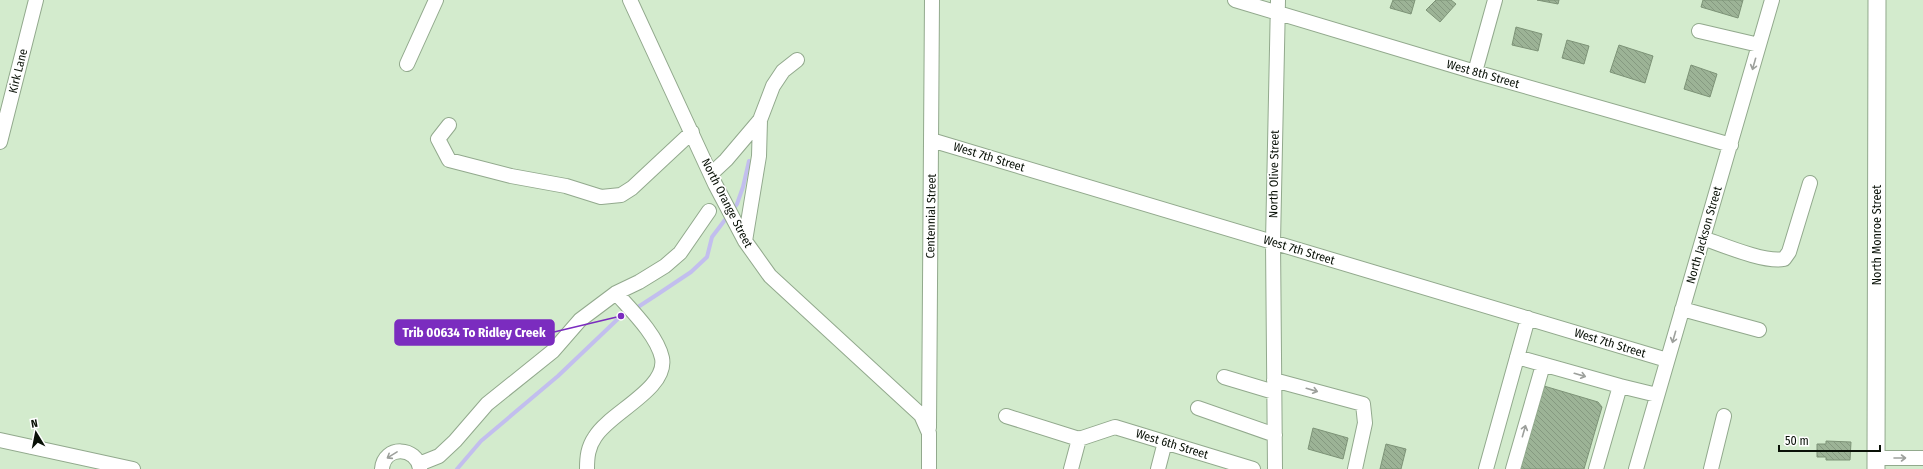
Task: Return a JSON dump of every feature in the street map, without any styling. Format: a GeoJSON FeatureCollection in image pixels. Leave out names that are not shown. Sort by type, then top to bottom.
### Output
{"type":"FeatureCollection","features":[{"type":"Feature","properties":{"kind":"main road","name":"North Monroe Street"},"geometry":{"type":"LineString","coordinates":[[1876,463],[1877,0]]}},
{"type":"Feature","properties":{"kind":"street","name":"Kirk Lane"},"geometry":{"type":"LineString","coordinates":[[0,142],[36,0]]}},
{"type":"Feature","properties":{"kind":"street"},"geometry":{"type":"LineString","coordinates":[[407,64],[436,0]]}},
{"type":"Feature","properties":{"kind":"street","name":"North Orange Street"},"geometry":{"type":"LineString","coordinates":[[630,0],[711,174],[745,241],[770,276],[921,414],[929,432],[929,469]]}},
{"type":"Feature","properties":{"kind":"street","name":"Centennial Street"},"geometry":{"type":"LineString","coordinates":[[929,432],[932,0]]}},
{"type":"Feature","properties":{"kind":"street","name":"West 8th Street"},"geometry":{"type":"LineString","coordinates":[[1235,0],[1278,6],[1475,72],[1731,145]]}},
{"type":"Feature","properties":{"kind":"street"},"geometry":{"type":"LineString","coordinates":[[1475,72],[1495,0]]}},
{"type":"Feature","properties":{"kind":"street","name":"North Jackson Street"},"geometry":{"type":"LineString","coordinates":[[1636,469],[1772,0]]}},
{"type":"Feature","properties":{"kind":"street","name":"North Olive Street"},"geometry":{"type":"LineString","coordinates":[[1275,469],[1273,242],[1278,6]]}},
{"type":"Feature","properties":{"kind":"street"},"geometry":{"type":"LineString","coordinates":[[1699,31],[1759,45]]}},
{"type":"Feature","properties":{"kind":"street"},"geometry":{"type":"LineString","coordinates":[[711,174],[726,160],[760,120],[773,86],[783,71],[797,60]]}},
{"type":"Feature","properties":{"kind":"street"},"geometry":{"type":"LineString","coordinates":[[745,241],[760,156],[760,120]]}},
{"type":"Feature","properties":{"kind":"street"},"geometry":{"type":"LineString","coordinates":[[450,125],[438,139],[448,160],[512,176],[566,186],[601,197],[621,195],[632,188],[692,132]]}},
{"type":"Feature","properties":{"kind":"street","name":"West 7th Street"},"geometry":{"type":"LineString","coordinates":[[931,140],[1667,360]]}},
{"type":"Feature","properties":{"kind":"street"},"geometry":{"type":"LineString","coordinates":[[1703,238],[1745,252],[1777,260],[1784,259],[1789,252],[1810,183]]}},
{"type":"Feature","properties":{"kind":"street"},"geometry":{"type":"LineString","coordinates":[[382,469],[385,459],[396,451],[409,452],[416,458],[420,466],[439,456],[455,441],[487,404],[553,351],[580,320],[616,293],[640,282],[666,266],[680,253],[709,211]]}},
{"type":"Feature","properties":{"kind":"street"},"geometry":{"type":"LineString","coordinates":[[587,469],[588,449],[595,436],[649,388],[661,373],[662,359],[657,345],[642,322],[616,293]]}},
{"type":"Feature","properties":{"kind":"street"},"geometry":{"type":"LineString","coordinates":[[1682,309],[1759,330]]}},
{"type":"Feature","properties":{"kind":"street"},"geometry":{"type":"LineString","coordinates":[[1486,469],[1528,318]]}},
{"type":"Feature","properties":{"kind":"street"},"geometry":{"type":"LineString","coordinates":[[1517,356],[1620,386],[1657,395]]}},
{"type":"Feature","properties":{"kind":"street"},"geometry":{"type":"LineString","coordinates":[[1513,469],[1543,364]]}},
{"type":"Feature","properties":{"kind":"street"},"geometry":{"type":"LineString","coordinates":[[1224,377],[1363,404],[1365,423],[1355,469]]}},
{"type":"Feature","properties":{"kind":"street"},"geometry":{"type":"LineString","coordinates":[[1596,469],[1620,386]]}},
{"type":"Feature","properties":{"kind":"street"},"geometry":{"type":"LineString","coordinates":[[1198,408],[1275,435]]}},
{"type":"Feature","properties":{"kind":"street"},"geometry":{"type":"LineString","coordinates":[[1006,416],[1079,440],[1072,469]]}},
{"type":"Feature","properties":{"kind":"street"},"geometry":{"type":"LineString","coordinates":[[1711,469],[1724,416]]}},
{"type":"Feature","properties":{"kind":"street","name":"West 6th Street"},"geometry":{"type":"LineString","coordinates":[[1079,440],[1115,427],[1253,469]]}},
{"type":"Feature","properties":{"kind":"street"},"geometry":{"type":"LineString","coordinates":[[0,440],[133,469]]}},
{"type":"Feature","properties":{"kind":"street"},"geometry":{"type":"LineString","coordinates":[[1158,469],[1165,442]]}},
{"type":"Feature","properties":{"kind":"street"},"geometry":{"type":"LineString","coordinates":[[1876,463],[1923,458]]}},
{"type":"Feature","properties":{"kind":"building"},"geometry":{"type":"Polygon","coordinates":[[[1393,0],[1415,0],[1411,14],[1390,8],[1393,0]]]}},
{"type":"Feature","properties":{"kind":"building"},"geometry":{"type":"Polygon","coordinates":[[[1436,0],[1451,0],[1456,4],[1440,22],[1426,10],[1436,0]]]}},
{"type":"Feature","properties":{"kind":"building"},"geometry":{"type":"Polygon","coordinates":[[[1537,0],[1559,0],[1558,4],[1537,0]]]}},
{"type":"Feature","properties":{"kind":"building"},"geometry":{"type":"Polygon","coordinates":[[[1703,0],[1743,0],[1738,18],[1701,7],[1703,0]]]}},
{"type":"Feature","properties":{"kind":"building"},"geometry":{"type":"Polygon","coordinates":[[[1516,27],[1542,34],[1538,51],[1512,45],[1516,27]]]}},
{"type":"Feature","properties":{"kind":"building"},"geometry":{"type":"Polygon","coordinates":[[[1567,40],[1589,46],[1584,64],[1562,58],[1567,40]]]}},
{"type":"Feature","properties":{"kind":"building"},"geometry":{"type":"Polygon","coordinates":[[[1619,45],[1653,56],[1645,83],[1610,72],[1619,45]]]}},
{"type":"Feature","properties":{"kind":"building"},"geometry":{"type":"Polygon","coordinates":[[[1691,65],[1717,74],[1710,97],[1684,89],[1691,65]]]}},
{"type":"Feature","properties":{"kind":"building"},"geometry":{"type":"Polygon","coordinates":[[[1544,386],[1598,402],[1602,407],[1584,469],[1520,469],[1544,386]]]}},
{"type":"Feature","properties":{"kind":"building"},"geometry":{"type":"Polygon","coordinates":[[[1313,428],[1348,438],[1343,459],[1308,449],[1313,428]]]}},
{"type":"Feature","properties":{"kind":"building"},"geometry":{"type":"Polygon","coordinates":[[[1826,441],[1851,442],[1850,460],[1826,460],[1826,457],[1817,457],[1817,444],[1826,444],[1826,441]]]}},
{"type":"Feature","properties":{"kind":"building"},"geometry":{"type":"Polygon","coordinates":[[[1386,444],[1406,449],[1401,469],[1380,469],[1386,444]]]}},
{"type":"Feature","properties":{"kind":"waterway"},"geometry":{"type":"LineString","coordinates":[[457,469],[481,441],[558,376],[621,316],[638,307],[691,272],[707,257],[712,237],[737,204],[743,187],[749,161]]}},
{"type":"Feature","properties":{"kind":"place","name":"Trib 00634 To Ridley Creek"},"geometry":{"type":"Point","coordinates":[621,316]}}]}
